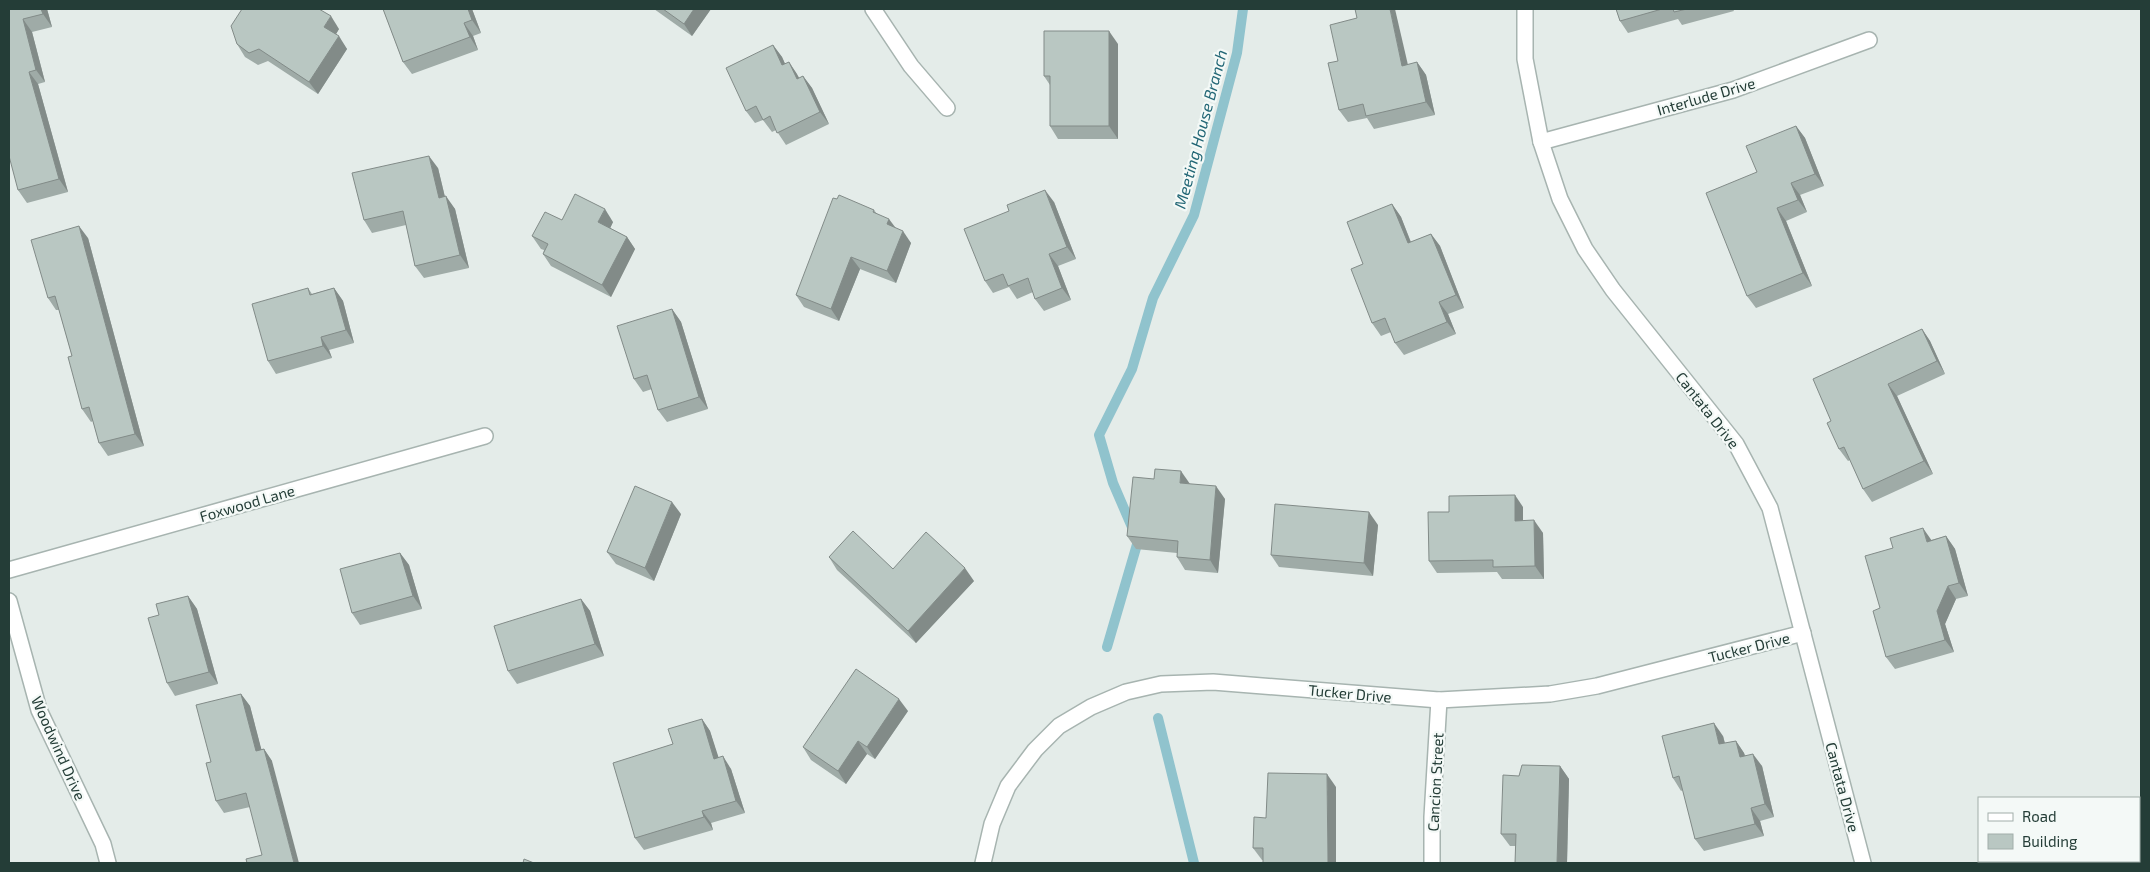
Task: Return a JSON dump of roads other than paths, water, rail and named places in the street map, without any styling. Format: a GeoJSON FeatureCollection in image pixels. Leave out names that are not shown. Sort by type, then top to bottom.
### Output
{"type":"FeatureCollection","features":[{"type":"Feature","properties":{"kind":"street"},"geometry":{"type":"LineString","coordinates":[[873,9],[911,66],[948,108]]}},
{"type":"Feature","properties":{"kind":"street","name":"Cantata Drive"},"geometry":{"type":"LineString","coordinates":[[1525,9],[1525,59],[1541,142],[1560,199],[1585,249],[1613,290],[1736,444],[1770,508],[1863,863]]}},
{"type":"Feature","properties":{"kind":"street","name":"Interlude Drive"},"geometry":{"type":"LineString","coordinates":[[1541,142],[1733,90],[1869,40]]}},
{"type":"Feature","properties":{"kind":"street","name":"Foxwood Lane"},"geometry":{"type":"LineString","coordinates":[[9,570],[486,436]]}},
{"type":"Feature","properties":{"kind":"street","name":"Woodwind Drive"},"geometry":{"type":"LineString","coordinates":[[9,601],[39,710],[103,844],[108,863]]}},
{"type":"Feature","properties":{"kind":"street","name":"Tucker Drive"},"geometry":{"type":"LineString","coordinates":[[982,863],[992,824],[1008,786],[1035,750],[1059,726],[1091,707],[1126,692],[1161,684],[1212,682],[1439,700],[1550,694],[1597,686],[1803,633]]}},
{"type":"Feature","properties":{"kind":"street","name":"Cancion Street"},"geometry":{"type":"LineString","coordinates":[[1432,863],[1432,817],[1439,700]]}},
{"type":"Feature","properties":{"kind":"waterway","name":"Meeting House Branch"},"geometry":{"type":"LineString","coordinates":[[1107,647],[1138,541],[1113,483],[1099,435],[1132,369],[1153,298],[1194,215],[1237,53],[1243,9]]}},
{"type":"Feature","properties":{"kind":"waterway","name":"Meeting House Branch"},"geometry":{"type":"LineString","coordinates":[[1158,718],[1194,863]]}}]}
